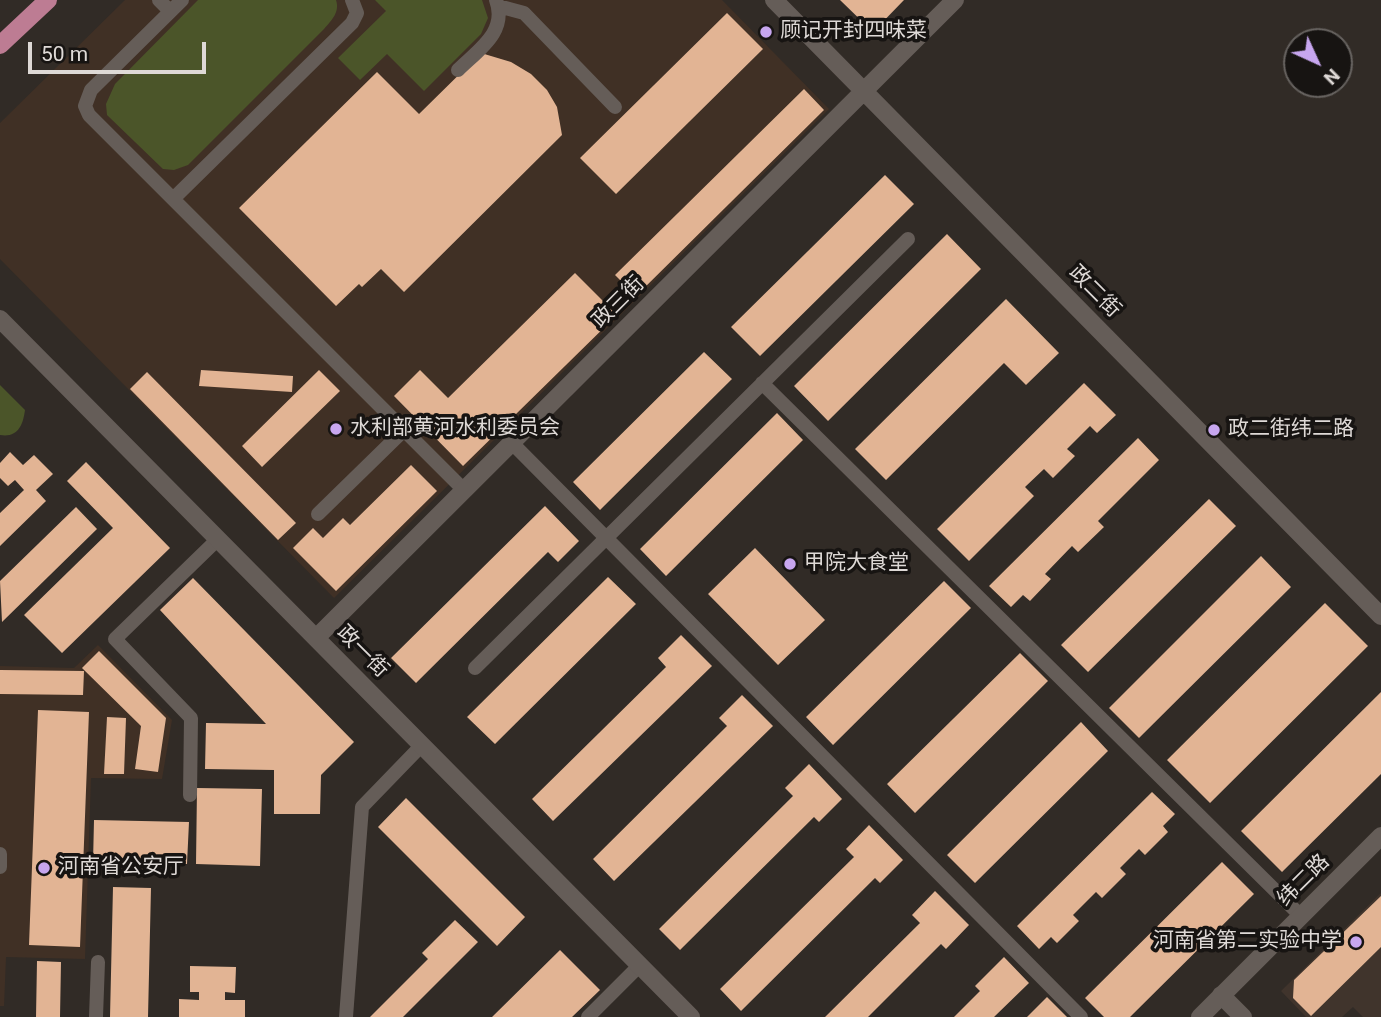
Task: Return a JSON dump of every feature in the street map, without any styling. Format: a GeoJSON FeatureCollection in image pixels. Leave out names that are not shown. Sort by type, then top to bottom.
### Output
{"type":"FeatureCollection","features":[{"type":"Feature","properties":{"kind":"main road"},"geometry":{"type":"LineString","coordinates":[[0,45],[48,0]]}},
{"type":"Feature","properties":{"kind":"street","name":"政二街"},"geometry":{"type":"LineString","coordinates":[[774,0],[1381,616]]}},
{"type":"Feature","properties":{"kind":"street","name":"政三街"},"geometry":{"type":"LineString","coordinates":[[316,638],[955,0]]}},
{"type":"Feature","properties":{"kind":"street","name":"政一街"},"geometry":{"type":"LineString","coordinates":[[0,319],[691,1017]]}},
{"type":"Feature","properties":{"kind":"street","name":"纬二路"},"geometry":{"type":"LineString","coordinates":[[1200,1017],[1381,836]]}},
{"type":"Feature","properties":{"kind":"street"},"geometry":{"type":"LineString","coordinates":[[1222,995],[1243,1017]]}},
{"type":"Feature","properties":{"kind":"lane"},"geometry":{"type":"LineString","coordinates":[[159,0],[170,11]]}},
{"type":"Feature","properties":{"kind":"lane"},"geometry":{"type":"LineString","coordinates":[[182,0],[91,90],[85,106],[89,115],[464,490]]}},
{"type":"Feature","properties":{"kind":"lane"},"geometry":{"type":"LineString","coordinates":[[173,199],[352,23],[357,13],[352,0]]}},
{"type":"Feature","properties":{"kind":"lane"},"geometry":{"type":"LineString","coordinates":[[458,70],[495,33],[499,24],[497,3],[524,13],[615,107]]}},
{"type":"Feature","properties":{"kind":"lane"},"geometry":{"type":"LineString","coordinates":[[475,668],[908,239]]}},
{"type":"Feature","properties":{"kind":"lane"},"geometry":{"type":"LineString","coordinates":[[762,383],[1301,916]]}},
{"type":"Feature","properties":{"kind":"lane"},"geometry":{"type":"LineString","coordinates":[[318,514],[404,430]]}},
{"type":"Feature","properties":{"kind":"lane"},"geometry":{"type":"LineString","coordinates":[[512,443],[1081,1017]]}},
{"type":"Feature","properties":{"kind":"lane"},"geometry":{"type":"LineString","coordinates":[[190,795],[191,718],[115,639],[218,538]]}},
{"type":"Feature","properties":{"kind":"lane"},"geometry":{"type":"LineString","coordinates":[[346,1017],[362,807],[422,745]]}},
{"type":"Feature","properties":{"kind":"lane"},"geometry":{"type":"LineString","coordinates":[[0,855],[0,867]]}},
{"type":"Feature","properties":{"kind":"lane"},"geometry":{"type":"LineString","coordinates":[[96,1017],[98,961]]}},
{"type":"Feature","properties":{"kind":"lane"},"geometry":{"type":"LineString","coordinates":[[588,1017],[640,965]]}},
{"type":"Feature","properties":{"kind":"shaded area","name":"水利部黄河水利委员会"},"geometry":{"type":"Polygon","coordinates":[[[125,0],[722,0],[829,109],[334,598],[0,259],[0,123],[125,0]]]}},
{"type":"Feature","properties":{"kind":"shaded area","name":"河南省公安厅"},"geometry":{"type":"Polygon","coordinates":[[[98,645],[172,720],[162,779],[91,778],[85,959],[6,957],[4,1006],[0,1006],[0,666],[74,668],[98,645]]]}},
{"type":"Feature","properties":{"kind":"shaded area","name":"河南省第二实验中学"},"geometry":{"type":"Polygon","coordinates":[[[1381,893],[1381,1017],[1363,1017],[1353,1007],[1342,1017],[1306,1017],[1281,991],[1381,893]]]}},
{"type":"Feature","properties":{"kind":"green space"},"geometry":{"type":"Polygon","coordinates":[[[198,0],[336,0],[337,8],[324,29],[188,165],[174,170],[163,169],[107,115],[106,104],[115,84],[198,0]]]}},
{"type":"Feature","properties":{"kind":"green space"},"geometry":{"type":"Polygon","coordinates":[[[375,0],[482,0],[488,18],[481,34],[424,91],[387,54],[360,80],[338,58],[386,11],[375,0]]]}},
{"type":"Feature","properties":{"kind":"green space"},"geometry":{"type":"Polygon","coordinates":[[[0,385],[25,410],[19,429],[6,435],[0,435],[0,385]]]}},
{"type":"Feature","properties":{"kind":"building"},"geometry":{"type":"Polygon","coordinates":[[[840,0],[904,0],[873,32],[840,0]]]}},
{"type":"Feature","properties":{"kind":"building"},"geometry":{"type":"Polygon","coordinates":[[[727,13],[763,49],[616,194],[580,158],[727,13]]]}},
{"type":"Feature","properties":{"kind":"building"},"geometry":{"type":"Polygon","coordinates":[[[481,53],[511,62],[531,74],[547,90],[557,107],[562,135],[404,292],[381,269],[362,287],[359,284],[336,306],[239,208],[377,72],[419,114],[481,53]]]}},
{"type":"Feature","properties":{"kind":"building"},"geometry":{"type":"Polygon","coordinates":[[[804,89],[824,110],[636,296],[615,275],[804,89]]]}},
{"type":"Feature","properties":{"kind":"building"},"geometry":{"type":"Polygon","coordinates":[[[885,175],[914,204],[760,356],[731,327],[885,175]]]}},
{"type":"Feature","properties":{"kind":"building"},"geometry":{"type":"Polygon","coordinates":[[[947,234],[981,269],[828,421],[794,386],[947,234]]]}},
{"type":"Feature","properties":{"kind":"building"},"geometry":{"type":"Polygon","coordinates":[[[575,273],[617,315],[463,466],[394,396],[420,370],[448,398],[575,273]]]}},
{"type":"Feature","properties":{"kind":"building"},"geometry":{"type":"Polygon","coordinates":[[[1006,299],[1059,353],[1026,385],[1004,363],[886,480],[855,449],[1006,299]]]}},
{"type":"Feature","properties":{"kind":"building"},"geometry":{"type":"Polygon","coordinates":[[[704,352],[732,379],[600,510],[573,482],[704,352]]]}},
{"type":"Feature","properties":{"kind":"building"},"geometry":{"type":"Polygon","coordinates":[[[201,370],[293,376],[292,392],[199,386],[201,370]]]}},
{"type":"Feature","properties":{"kind":"building"},"geometry":{"type":"Polygon","coordinates":[[[319,370],[340,391],[262,467],[242,446],[319,370]]]}},
{"type":"Feature","properties":{"kind":"building"},"geometry":{"type":"Polygon","coordinates":[[[147,372],[296,523],[278,540],[130,389],[147,372]]]}},
{"type":"Feature","properties":{"kind":"building"},"geometry":{"type":"Polygon","coordinates":[[[1084,383],[1116,415],[1097,433],[1090,426],[1067,449],[1075,456],[1053,478],[1044,469],[1025,487],[1034,496],[969,561],[937,529],[1084,383]]]}},
{"type":"Feature","properties":{"kind":"building"},"geometry":{"type":"Polygon","coordinates":[[[777,413],[803,440],[666,576],[640,549],[777,413]]]}},
{"type":"Feature","properties":{"kind":"building"},"geometry":{"type":"Polygon","coordinates":[[[1138,438],[1159,460],[1098,521],[1104,527],[1078,552],[1072,546],[1045,574],[1051,579],[1030,601],[1023,595],[1011,607],[989,586],[1138,438]]]}},
{"type":"Feature","properties":{"kind":"building"},"geometry":{"type":"Polygon","coordinates":[[[10,452],[23,465],[34,455],[53,474],[36,490],[46,501],[0,546],[0,513],[24,490],[15,480],[8,486],[0,478],[0,463],[10,452]]]}},
{"type":"Feature","properties":{"kind":"building"},"geometry":{"type":"Polygon","coordinates":[[[86,462],[170,548],[62,653],[24,615],[113,528],[67,481],[86,462]]]}},
{"type":"Feature","properties":{"kind":"building"},"geometry":{"type":"Polygon","coordinates":[[[411,465],[437,491],[336,591],[293,548],[313,528],[323,538],[343,518],[350,525],[411,465]]]}},
{"type":"Feature","properties":{"kind":"building"},"geometry":{"type":"Polygon","coordinates":[[[1209,499],[1236,526],[1088,672],[1061,645],[1209,499]]]}},
{"type":"Feature","properties":{"kind":"building"},"geometry":{"type":"Polygon","coordinates":[[[545,506],[579,541],[558,562],[548,552],[416,683],[391,658],[545,506]]]}},
{"type":"Feature","properties":{"kind":"building"},"geometry":{"type":"Polygon","coordinates":[[[76,507],[97,529],[2,622],[0,581],[76,507]]]}},
{"type":"Feature","properties":{"kind":"building"},"geometry":{"type":"Polygon","coordinates":[[[755,548],[825,620],[778,665],[708,594],[755,548]]]}},
{"type":"Feature","properties":{"kind":"building"},"geometry":{"type":"Polygon","coordinates":[[[1261,556],[1291,587],[1139,738],[1109,708],[1261,556]]]}},
{"type":"Feature","properties":{"kind":"building"},"geometry":{"type":"Polygon","coordinates":[[[608,577],[636,604],[495,744],[467,717],[608,577]]]}},
{"type":"Feature","properties":{"kind":"building"},"geometry":{"type":"Polygon","coordinates":[[[193,578],[354,742],[321,775],[320,814],[274,814],[274,770],[205,769],[206,723],[266,724],[160,610],[193,578]]]}},
{"type":"Feature","properties":{"kind":"building"},"geometry":{"type":"Polygon","coordinates":[[[944,581],[971,608],[833,745],[806,717],[944,581]]]}},
{"type":"Feature","properties":{"kind":"building"},"geometry":{"type":"Polygon","coordinates":[[[1325,603],[1368,646],[1210,803],[1167,760],[1325,603]]]}},
{"type":"Feature","properties":{"kind":"building"},"geometry":{"type":"Polygon","coordinates":[[[681,635],[712,666],[553,821],[532,799],[666,667],[658,658],[681,635]]]}},
{"type":"Feature","properties":{"kind":"building"},"geometry":{"type":"Polygon","coordinates":[[[99,651],[166,718],[158,772],[135,769],[141,726],[82,668],[99,651]]]}},
{"type":"Feature","properties":{"kind":"building"},"geometry":{"type":"Polygon","coordinates":[[[1020,653],[1048,681],[915,813],[887,784],[1020,653]]]}},
{"type":"Feature","properties":{"kind":"building"},"geometry":{"type":"Polygon","coordinates":[[[0,670],[84,671],[83,695],[0,694],[0,670]]]}},
{"type":"Feature","properties":{"kind":"building"},"geometry":{"type":"Polygon","coordinates":[[[1381,692],[1381,774],[1282,872],[1241,831],[1381,692]]]}},
{"type":"Feature","properties":{"kind":"building"},"geometry":{"type":"Polygon","coordinates":[[[742,695],[773,726],[614,881],[593,859],[727,726],[719,718],[742,695]]]}},
{"type":"Feature","properties":{"kind":"building"},"geometry":{"type":"Polygon","coordinates":[[[38,710],[89,712],[80,947],[29,945],[38,710]]]}},
{"type":"Feature","properties":{"kind":"building"},"geometry":{"type":"Polygon","coordinates":[[[107,717],[126,718],[124,774],[104,774],[107,717]]]}},
{"type":"Feature","properties":{"kind":"building"},"geometry":{"type":"Polygon","coordinates":[[[1081,722],[1108,751],[975,883],[947,855],[1081,722]]]}},
{"type":"Feature","properties":{"kind":"building"},"geometry":{"type":"Polygon","coordinates":[[[809,764],[842,799],[819,822],[814,817],[680,950],[659,929],[793,796],[785,788],[809,764]]]}},
{"type":"Feature","properties":{"kind":"building"},"geometry":{"type":"Polygon","coordinates":[[[197,788],[262,789],[260,866],[196,864],[197,788]]]}},
{"type":"Feature","properties":{"kind":"building"},"geometry":{"type":"Polygon","coordinates":[[[1152,792],[1175,814],[1163,826],[1168,832],[1145,855],[1139,849],[1120,868],[1126,874],[1102,898],[1096,892],[1073,915],[1079,921],[1057,943],[1051,937],[1039,949],[1017,926],[1152,792]]]}},
{"type":"Feature","properties":{"kind":"building"},"geometry":{"type":"Polygon","coordinates":[[[406,798],[525,917],[497,946],[378,827],[406,798]]]}},
{"type":"Feature","properties":{"kind":"building"},"geometry":{"type":"Polygon","coordinates":[[[94,820],[189,822],[187,864],[93,863],[94,820]]]}},
{"type":"Feature","properties":{"kind":"building"},"geometry":{"type":"Polygon","coordinates":[[[869,825],[903,860],[880,883],[875,878],[741,1011],[720,989],[854,857],[846,849],[869,825]]]}},
{"type":"Feature","properties":{"kind":"building"},"geometry":{"type":"Polygon","coordinates":[[[1222,862],[1254,894],[1130,1017],[1104,1017],[1085,998],[1222,862]]]}},
{"type":"Feature","properties":{"kind":"building"},"geometry":{"type":"Polygon","coordinates":[[[113,887],[151,888],[148,1017],[110,1017],[113,887]]]}},
{"type":"Feature","properties":{"kind":"building"},"geometry":{"type":"Polygon","coordinates":[[[935,891],[969,925],[946,949],[941,944],[868,1017],[825,1017],[920,923],[912,915],[935,891]]]}},
{"type":"Feature","properties":{"kind":"building"},"geometry":{"type":"Polygon","coordinates":[[[1381,896],[1381,947],[1311,1016],[1293,998],[1294,980],[1381,896]]]}},
{"type":"Feature","properties":{"kind":"building"},"geometry":{"type":"Polygon","coordinates":[[[455,920],[478,942],[403,1017],[370,1017],[428,959],[422,953],[455,920]]]}},
{"type":"Feature","properties":{"kind":"building"},"geometry":{"type":"Polygon","coordinates":[[[560,950],[600,990],[572,1017],[492,1017],[560,950]]]}},
{"type":"Feature","properties":{"kind":"building"},"geometry":{"type":"Polygon","coordinates":[[[1004,957],[1029,983],[994,1017],[954,1017],[980,991],[975,986],[1004,957]]]}},
{"type":"Feature","properties":{"kind":"building"},"geometry":{"type":"Polygon","coordinates":[[[37,961],[61,962],[60,1017],[36,1017],[37,961]]]}},
{"type":"Feature","properties":{"kind":"building"},"geometry":{"type":"Polygon","coordinates":[[[190,966],[236,967],[235,993],[225,992],[225,1000],[245,1000],[245,1017],[179,1017],[179,999],[199,1000],[199,992],[190,992],[190,966]]]}},
{"type":"Feature","properties":{"kind":"building"},"geometry":{"type":"Polygon","coordinates":[[[1047,997],[1067,1017],[1027,1017],[1047,997]]]}},
{"type":"Feature","properties":{"kind":"place","name":"顾记开封四味菜"},"geometry":{"type":"Point","coordinates":[766,32]}},
{"type":"Feature","properties":{"kind":"place","name":"水利部黄河水利委员会"},"geometry":{"type":"Point","coordinates":[336,429]}},
{"type":"Feature","properties":{"kind":"place","name":"政二街纬二路"},"geometry":{"type":"Point","coordinates":[1214,430]}},
{"type":"Feature","properties":{"kind":"place","name":"甲院大食堂"},"geometry":{"type":"Point","coordinates":[790,564]}},
{"type":"Feature","properties":{"kind":"place","name":"河南省公安厅"},"geometry":{"type":"Point","coordinates":[44,868]}},
{"type":"Feature","properties":{"kind":"place","name":"河南省第二实验中学"},"geometry":{"type":"Point","coordinates":[1356,942]}}]}
